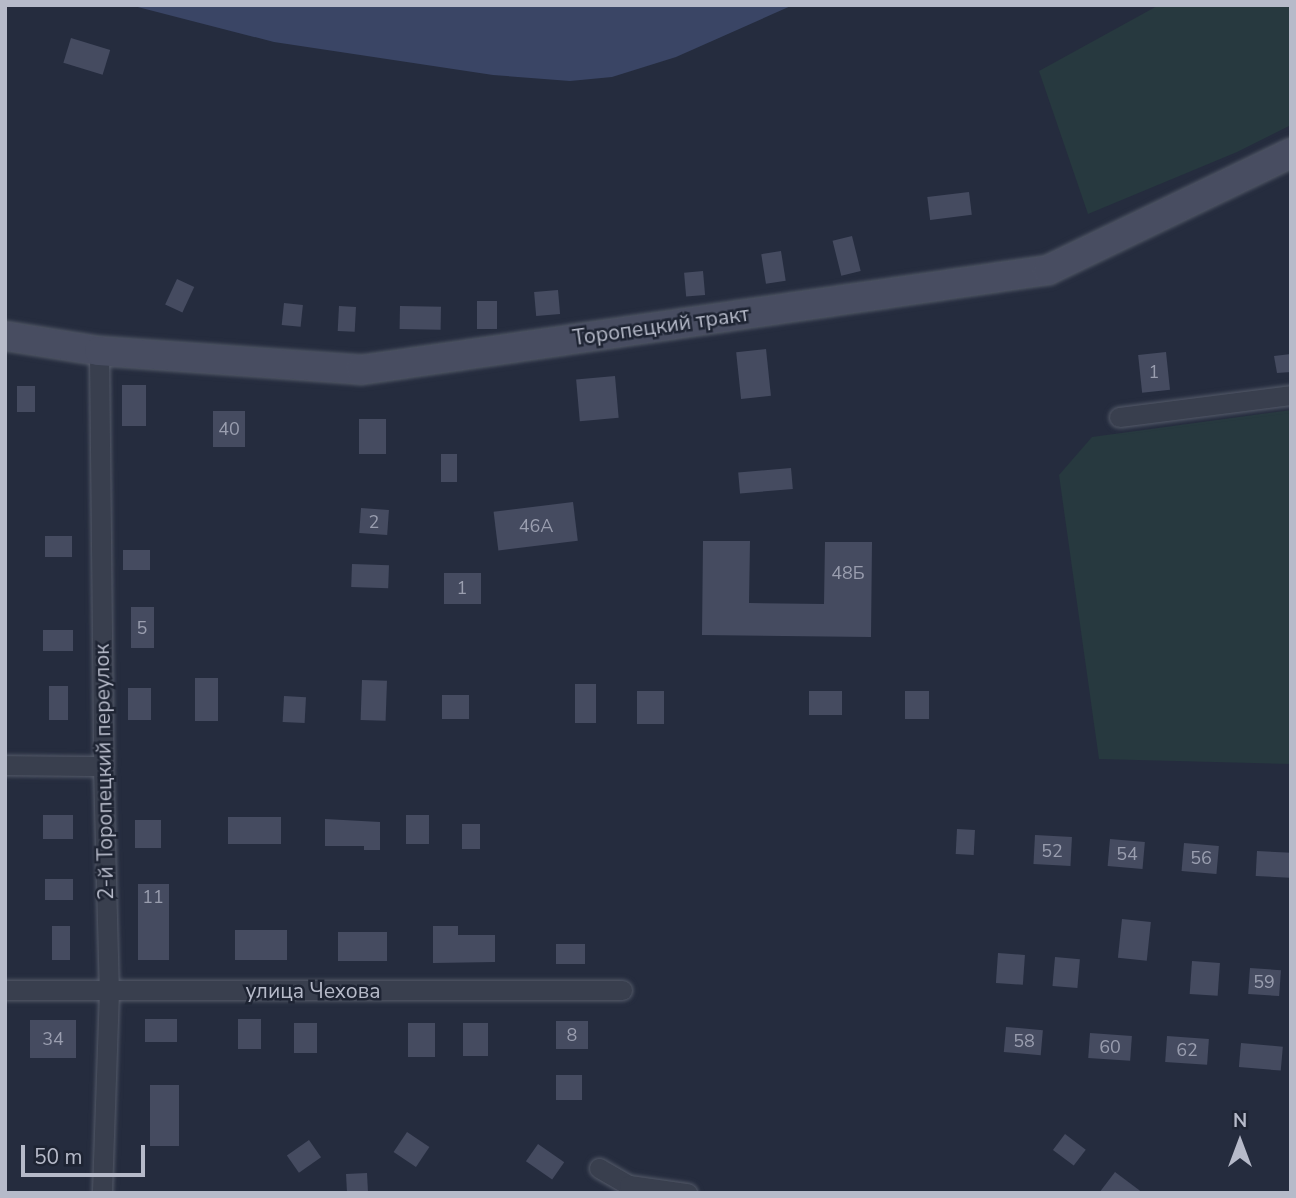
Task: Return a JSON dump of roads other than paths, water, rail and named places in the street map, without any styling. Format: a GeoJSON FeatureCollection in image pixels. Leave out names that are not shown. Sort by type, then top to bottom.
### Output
{"type":"FeatureCollection","features":[{"type":"Feature","properties":{"kind":"main road","name":"Торопецкий тракт"},"geometry":{"type":"LineString","coordinates":[[5,336],[99,351],[361,370],[1048,270],[1291,153]]}},
{"type":"Feature","properties":{"kind":"street","name":"2-й Торопецкий переулок"},"geometry":{"type":"LineString","coordinates":[[99,351],[103,766],[109,991],[102,1193]]}},
{"type":"Feature","properties":{"kind":"street"},"geometry":{"type":"LineString","coordinates":[[1119,417],[1291,395]]}},
{"type":"Feature","properties":{"kind":"street"},"geometry":{"type":"LineString","coordinates":[[5,765],[103,766]]}},
{"type":"Feature","properties":{"kind":"street","name":"улица Чехова"},"geometry":{"type":"LineString","coordinates":[[5,990],[622,990]]}},
{"type":"Feature","properties":{"kind":"street"},"geometry":{"type":"LineString","coordinates":[[599,1168],[629,1185],[687,1193]]}},
{"type":"Feature","properties":{"kind":"water"},"geometry":{"type":"Polygon","coordinates":[[[130,5],[793,5],[676,57],[612,77],[570,81],[493,75],[274,42],[130,5]]]}}]}
